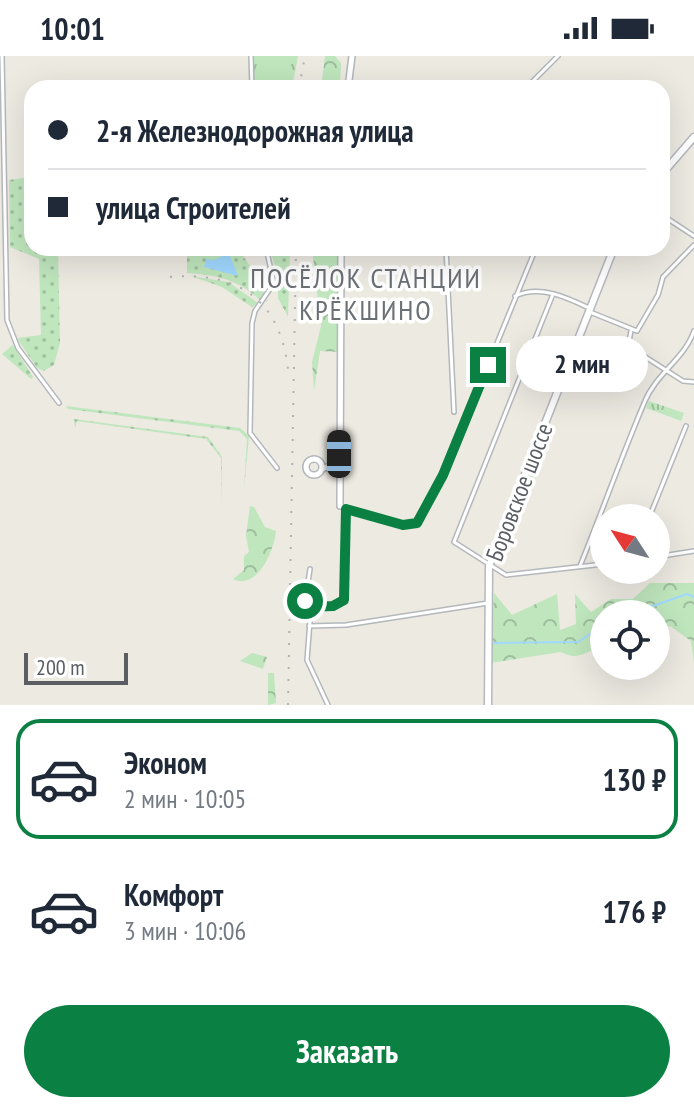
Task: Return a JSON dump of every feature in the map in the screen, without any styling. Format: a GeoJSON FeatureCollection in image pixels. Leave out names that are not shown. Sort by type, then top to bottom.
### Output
{"type":"FeatureCollection","features":[{"type":"Feature","properties":{"kind":"main road"},"geometry":{"type":"LineString","coordinates":[[670,165],[694,137]]}},
{"type":"Feature","properties":{"kind":"main road","name":"Боровское шоссе"},"geometry":{"type":"LineString","coordinates":[[488,705],[489,566],[611,256]]}},
{"type":"Feature","properties":{"kind":"street"},"geometry":{"type":"LineString","coordinates":[[2,56],[5,298],[10,331],[59,403]]}},
{"type":"Feature","properties":{"kind":"street"},"geometry":{"type":"LineString","coordinates":[[251,56],[252,80]]}},
{"type":"Feature","properties":{"kind":"street"},"geometry":{"type":"LineString","coordinates":[[349,80],[352,56]]}},
{"type":"Feature","properties":{"kind":"street"},"geometry":{"type":"LineString","coordinates":[[534,80],[558,56]]}},
{"type":"Feature","properties":{"kind":"street"},"geometry":{"type":"LineString","coordinates":[[670,220],[694,236]]}},
{"type":"Feature","properties":{"kind":"street"},"geometry":{"type":"LineString","coordinates":[[694,245],[663,277],[647,316],[633,331],[628,346],[665,371],[694,382]]}},
{"type":"Feature","properties":{"kind":"street"},"geometry":{"type":"LineString","coordinates":[[268,256],[274,281],[271,292],[255,311],[252,323],[251,436],[277,468]]}},
{"type":"Feature","properties":{"kind":"street"},"geometry":{"type":"LineString","coordinates":[[306,607],[333,606],[344,600],[339,462],[341,256]]}},
{"type":"Feature","properties":{"kind":"street"},"geometry":{"type":"LineString","coordinates":[[446,256],[454,412]]}},
{"type":"Feature","properties":{"kind":"street"},"geometry":{"type":"LineString","coordinates":[[343,508],[413,526],[431,502],[443,475],[532,256]]}},
{"type":"Feature","properties":{"kind":"street"},"geometry":{"type":"LineString","coordinates":[[515,296],[526,292],[553,294],[633,331]]}},
{"type":"Feature","properties":{"kind":"street"},"geometry":{"type":"LineString","coordinates":[[553,294],[454,540],[506,575],[590,566]]}},
{"type":"Feature","properties":{"kind":"street"},"geometry":{"type":"LineString","coordinates":[[579,567],[644,401],[689,344],[694,331]]}},
{"type":"Feature","properties":{"kind":"street"},"geometry":{"type":"LineString","coordinates":[[655,504],[686,426]]}},
{"type":"Feature","properties":{"kind":"street"},"geometry":{"type":"LineString","coordinates":[[323,467],[339,462]]}},
{"type":"Feature","properties":{"kind":"street"},"geometry":{"type":"LineString","coordinates":[[670,555],[694,551]]}},
{"type":"Feature","properties":{"kind":"street"},"geometry":{"type":"LineString","coordinates":[[310,569],[306,607],[309,626],[307,660],[328,705]]}},
{"type":"Feature","properties":{"kind":"street"},"geometry":{"type":"LineString","coordinates":[[309,626],[346,625],[488,603]]}},
{"type":"Feature","properties":{"kind":"green space"},"geometry":{"type":"Polygon","coordinates":[[[253,56],[298,56],[294,80],[254,80],[253,56]]]}},
{"type":"Feature","properties":{"kind":"green space"},"geometry":{"type":"Polygon","coordinates":[[[325,56],[335,56],[341,63],[340,80],[322,80],[325,56]]]}},
{"type":"Feature","properties":{"kind":"green space"},"geometry":{"type":"Polygon","coordinates":[[[24,178],[24,253],[10,247],[9,180],[24,178]]]}},
{"type":"Feature","properties":{"kind":"green space"},"geometry":{"type":"Polygon","coordinates":[[[32,256],[58,256],[60,343],[54,365],[44,371],[37,368],[17,338],[41,335],[39,259],[32,256]]]}},
{"type":"Feature","properties":{"kind":"green space"},"geometry":{"type":"Polygon","coordinates":[[[187,256],[244,256],[266,293],[260,300],[226,279],[187,273],[187,256]]]}},
{"type":"Feature","properties":{"kind":"green space"},"geometry":{"type":"Polygon","coordinates":[[[272,256],[290,256],[288,317],[278,298],[278,280],[272,256]]]}},
{"type":"Feature","properties":{"kind":"green space"},"geometry":{"type":"Polygon","coordinates":[[[313,256],[338,256],[339,348],[338,352],[320,351],[314,391],[312,362],[321,326],[313,256]]]}},
{"type":"Feature","properties":{"kind":"green space"},"geometry":{"type":"Polygon","coordinates":[[[191,276],[228,282],[258,303],[252,307],[222,287],[191,276]]]}},
{"type":"Feature","properties":{"kind":"green space"},"geometry":{"type":"Polygon","coordinates":[[[13,345],[33,377],[31,379],[2,354],[13,345]]]}},
{"type":"Feature","properties":{"kind":"green space"},"geometry":{"type":"Polygon","coordinates":[[[649,401],[684,413],[681,421],[646,408],[649,401]]]}},
{"type":"Feature","properties":{"kind":"green space"},"geometry":{"type":"Polygon","coordinates":[[[66,406],[240,428],[249,436],[244,490],[247,439],[239,431],[68,409],[66,406]]]}},
{"type":"Feature","properties":{"kind":"green space"},"geometry":{"type":"Polygon","coordinates":[[[74,419],[208,437],[222,457],[221,505],[221,458],[206,439],[77,421],[75,428],[74,419]]]}},
{"type":"Feature","properties":{"kind":"green space"},"geometry":{"type":"Polygon","coordinates":[[[536,456],[540,461],[530,492],[524,492],[536,456]]]}},
{"type":"Feature","properties":{"kind":"green space"},"geometry":{"type":"Polygon","coordinates":[[[250,506],[254,507],[265,527],[276,531],[263,567],[250,579],[242,581],[233,579],[244,570],[244,556],[249,552],[246,536],[250,506]]]}},
{"type":"Feature","properties":{"kind":"green space"},"geometry":{"type":"Polygon","coordinates":[[[694,583],[694,663],[691,641],[670,626],[670,600],[609,600],[633,599],[649,584],[694,583]]]}},
{"type":"Feature","properties":{"kind":"green space"},"geometry":{"type":"Polygon","coordinates":[[[494,593],[512,615],[557,594],[560,630],[576,624],[575,594],[590,611],[590,651],[578,656],[561,652],[490,663],[494,593]]]}},
{"type":"Feature","properties":{"kind":"green space"},"geometry":{"type":"Polygon","coordinates":[[[252,653],[267,657],[263,669],[240,661],[252,653]]]}},
{"type":"Feature","properties":{"kind":"green space"},"geometry":{"type":"Polygon","coordinates":[[[268,673],[274,673],[276,703],[268,705],[268,673]]]}},
{"type":"Feature","properties":{"kind":"water"},"geometry":{"type":"Polygon","coordinates":[[[230,256],[238,276],[204,267],[206,259],[230,256]]]}},
{"type":"Feature","properties":{"kind":"waterway"},"geometry":{"type":"LineString","coordinates":[[670,600],[687,594],[694,597]]}},
{"type":"Feature","properties":{"kind":"waterway"},"geometry":{"type":"LineString","coordinates":[[492,643],[578,642],[590,634]]}},
{"type":"Feature","properties":{"kind":"railway"},"geometry":{"type":"LineString","coordinates":[[300,80],[305,56]]}},
{"type":"Feature","properties":{"kind":"railway"},"geometry":{"type":"LineString","coordinates":[[242,256],[267,301]]}},
{"type":"Feature","properties":{"kind":"railway"},"geometry":{"type":"LineString","coordinates":[[288,705],[296,256]]}},
{"type":"Feature","properties":{"kind":"railway"},"geometry":{"type":"LineString","coordinates":[[170,277],[216,279],[251,294],[276,324],[288,369]]}},
{"type":"Feature","properties":{"kind":"district","name":"ПОСЁЛОК СТАНЦИИ КРЁКШИНО"},"geometry":{"type":"Point","coordinates":[366,293]}},
{"type":"Feature","properties":{"kind":"route"},"geometry":{"type":"LineString","coordinates":[[305,601],[306,607],[339,605],[344,600],[346,509],[403,525],[413,526],[417,523],[431,502],[488,365]]}}]}
